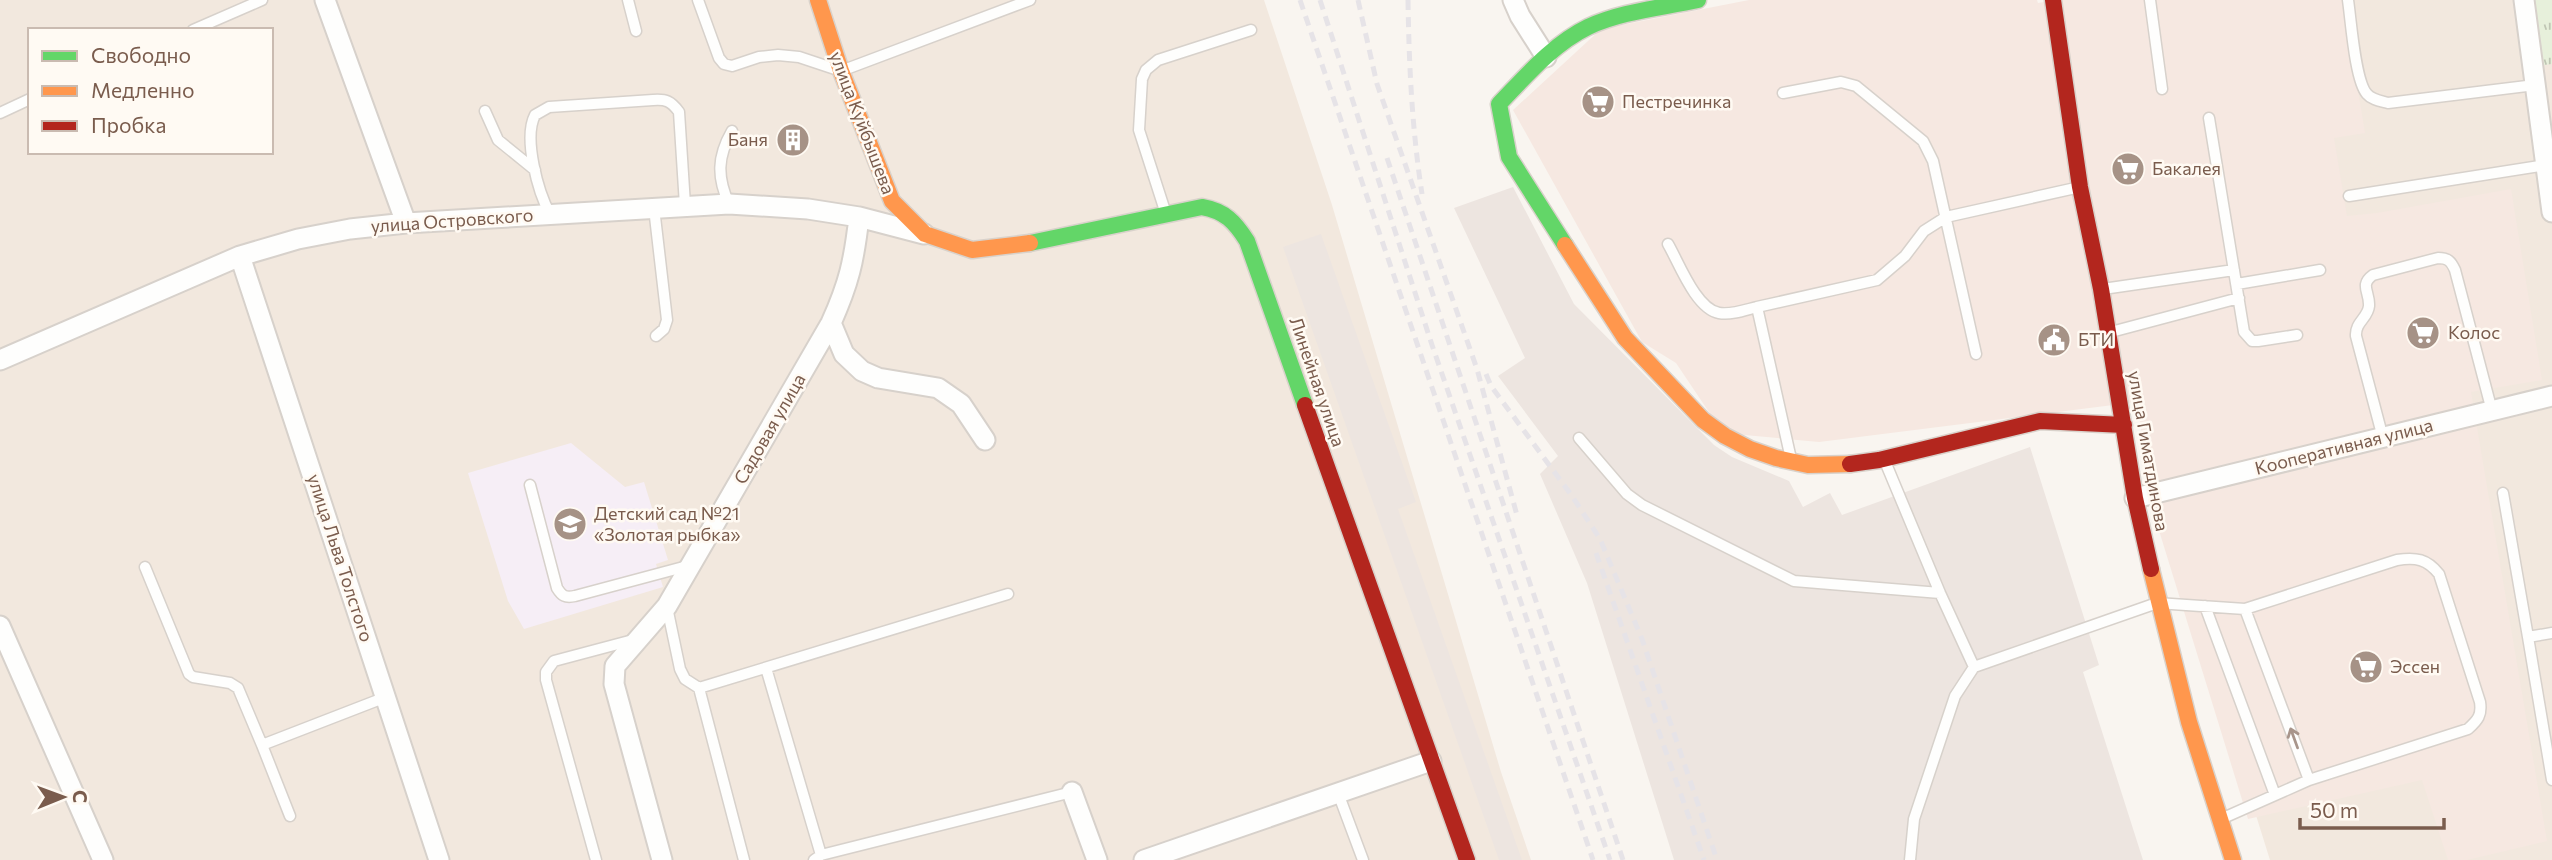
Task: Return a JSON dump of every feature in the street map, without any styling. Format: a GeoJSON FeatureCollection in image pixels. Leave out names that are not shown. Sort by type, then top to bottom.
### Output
{"type":"FeatureCollection","features":[{"type":"Feature","properties":{"kind":"street"},"geometry":{"type":"LineString","coordinates":[[324,0],[407,223]]}},
{"type":"Feature","properties":{"kind":"street","name":"улица Куйбышева"},"geometry":{"type":"LineString","coordinates":[[818,0],[841,71],[892,201],[925,234]]}},
{"type":"Feature","properties":{"kind":"street"},"geometry":{"type":"LineString","coordinates":[[1513,0],[1546,57]]}},
{"type":"Feature","properties":{"kind":"street"},"geometry":{"type":"LineString","coordinates":[[1698,0],[1602,21],[1574,35],[1546,57],[1499,104],[1509,157],[1625,338],[1703,421],[1750,449],[1792,461],[1838,466],[1884,459],[2040,421],[2124,425]]}},
{"type":"Feature","properties":{"kind":"street","name":"улица Гиматдинова"},"geometry":{"type":"LineString","coordinates":[[2053,0],[2080,187],[2101,289],[2135,498],[2157,603],[2189,722],[2233,860]]}},
{"type":"Feature","properties":{"kind":"street"},"geometry":{"type":"LineString","coordinates":[[2524,0],[2552,212]]}},
{"type":"Feature","properties":{"kind":"street","name":"улица Островского"},"geometry":{"type":"LineString","coordinates":[[0,360],[240,256],[349,229],[407,223],[729,204],[808,209],[859,217],[925,234]]}},
{"type":"Feature","properties":{"kind":"street","name":"Линейная улица"},"geometry":{"type":"LineString","coordinates":[[925,234],[972,250],[1038,242],[1202,207],[1218,209],[1232,217],[1247,241],[1467,860]]}},
{"type":"Feature","properties":{"kind":"street","name":"Садовая улица"},"geometry":{"type":"LineString","coordinates":[[662,860],[614,684],[615,666],[667,606],[831,323],[847,289],[854,262],[859,217]]}},
{"type":"Feature","properties":{"kind":"street","name":"улица Льва Толстого"},"geometry":{"type":"LineString","coordinates":[[240,256],[439,860]]}},
{"type":"Feature","properties":{"kind":"street"},"geometry":{"type":"LineString","coordinates":[[831,323],[844,354],[862,371],[877,378],[938,388],[961,404],[985,440]]}},
{"type":"Feature","properties":{"kind":"street","name":"Кооперативная улица"},"geometry":{"type":"LineString","coordinates":[[2135,498],[2552,396]]}},
{"type":"Feature","properties":{"kind":"street"},"geometry":{"type":"LineString","coordinates":[[0,626],[103,860]]}},
{"type":"Feature","properties":{"kind":"street"},"geometry":{"type":"LineString","coordinates":[[1144,860],[1431,761]]}},
{"type":"Feature","properties":{"kind":"street"},"geometry":{"type":"LineString","coordinates":[[1072,792],[1097,860]]}},
{"type":"Feature","properties":{"kind":"lane"},"geometry":{"type":"LineString","coordinates":[[198,28],[262,0]]}},
{"type":"Feature","properties":{"kind":"lane"},"geometry":{"type":"LineString","coordinates":[[628,0],[636,31]]}},
{"type":"Feature","properties":{"kind":"lane"},"geometry":{"type":"LineString","coordinates":[[698,0],[719,58],[724,64],[732,66],[759,57],[778,55],[799,57],[841,71],[1030,0]]}},
{"type":"Feature","properties":{"kind":"lane"},"geometry":{"type":"LineString","coordinates":[[2150,0],[2162,89]]}},
{"type":"Feature","properties":{"kind":"lane"},"geometry":{"type":"LineString","coordinates":[[2348,0],[2360,80],[2367,94],[2376,100],[2388,103],[2535,85]]}},
{"type":"Feature","properties":{"kind":"lane"},"geometry":{"type":"LineString","coordinates":[[1166,215],[1139,130],[1142,79],[1146,70],[1158,60],[1251,30]]}},
{"type":"Feature","properties":{"kind":"lane"},"geometry":{"type":"LineString","coordinates":[[1783,93],[1841,82],[1856,86],[1923,141],[1929,150],[1976,354]]}},
{"type":"Feature","properties":{"kind":"lane"},"geometry":{"type":"LineString","coordinates":[[550,214],[540,193],[535,170],[531,122],[540,110],[549,107],[666,99],[673,103],[679,112],[685,205]]}},
{"type":"Feature","properties":{"kind":"lane"},"geometry":{"type":"LineString","coordinates":[[0,113],[28,100]]}},
{"type":"Feature","properties":{"kind":"lane"},"geometry":{"type":"LineString","coordinates":[[485,111],[498,140],[535,170]]}},
{"type":"Feature","properties":{"kind":"lane"},"geometry":{"type":"LineString","coordinates":[[2209,118],[2244,332],[2252,341],[2297,335]]}},
{"type":"Feature","properties":{"kind":"lane"},"geometry":{"type":"LineString","coordinates":[[729,204],[719,167],[722,148],[732,131]]}},
{"type":"Feature","properties":{"kind":"lane"},"geometry":{"type":"LineString","coordinates":[[2349,196],[2546,165]]}},
{"type":"Feature","properties":{"kind":"lane"},"geometry":{"type":"LineString","coordinates":[[1668,244],[1701,304],[1719,313],[1730,313],[1877,280],[1905,256],[1924,230],[1945,216],[2080,187]]}},
{"type":"Feature","properties":{"kind":"lane"},"geometry":{"type":"LineString","coordinates":[[654,207],[667,320],[656,336]]}},
{"type":"Feature","properties":{"kind":"lane"},"geometry":{"type":"LineString","coordinates":[[2383,438],[2356,336],[2357,324],[2369,307],[2364,287],[2366,281],[2374,275],[2438,258],[2452,262],[2455,270],[2492,411]]}},
{"type":"Feature","properties":{"kind":"lane"},"geometry":{"type":"LineString","coordinates":[[2101,289],[2234,270]]}},
{"type":"Feature","properties":{"kind":"lane"},"geometry":{"type":"LineString","coordinates":[[2236,284],[2320,270]]}},
{"type":"Feature","properties":{"kind":"lane"},"geometry":{"type":"LineString","coordinates":[[2108,333],[2239,298]]}},
{"type":"Feature","properties":{"kind":"lane"},"geometry":{"type":"LineString","coordinates":[[1758,307],[1792,461]]}},
{"type":"Feature","properties":{"kind":"lane"},"geometry":{"type":"LineString","coordinates":[[1579,438],[1627,494],[1642,505],[1794,581],[1940,593]]}},
{"type":"Feature","properties":{"kind":"lane"},"geometry":{"type":"LineString","coordinates":[[1884,459],[1940,593],[1975,667]]}},
{"type":"Feature","properties":{"kind":"lane"},"geometry":{"type":"LineString","coordinates":[[530,485],[561,595],[575,596],[691,565]]}},
{"type":"Feature","properties":{"kind":"lane"},"geometry":{"type":"LineString","coordinates":[[2504,493],[2552,780]]}},
{"type":"Feature","properties":{"kind":"lane"},"geometry":{"type":"LineString","coordinates":[[1910,860],[1914,819],[1955,696],[1975,667],[2157,603],[2245,609],[2397,560],[2414,557],[2430,564],[2439,574],[2480,702],[2481,711],[2477,720],[2468,729],[2309,780],[2220,819]]}},
{"type":"Feature","properties":{"kind":"lane"},"geometry":{"type":"LineString","coordinates":[[145,567],[189,674],[230,683],[238,688],[290,816]]}},
{"type":"Feature","properties":{"kind":"lane"},"geometry":{"type":"LineString","coordinates":[[699,688],[1008,594]]}},
{"type":"Feature","properties":{"kind":"lane"},"geometry":{"type":"LineString","coordinates":[[667,606],[680,669],[685,679],[699,688],[744,860]]}},
{"type":"Feature","properties":{"kind":"lane"},"geometry":{"type":"LineString","coordinates":[[2205,607],[2275,795]]}},
{"type":"Feature","properties":{"kind":"lane"},"geometry":{"type":"LineString","coordinates":[[2245,609],[2309,780]]}},
{"type":"Feature","properties":{"kind":"lane"},"geometry":{"type":"LineString","coordinates":[[2528,637],[2552,633]]}},
{"type":"Feature","properties":{"kind":"lane"},"geometry":{"type":"LineString","coordinates":[[596,860],[546,672],[554,661],[640,638]]}},
{"type":"Feature","properties":{"kind":"lane"},"geometry":{"type":"LineString","coordinates":[[766,668],[817,857],[1072,792]]}},
{"type":"Feature","properties":{"kind":"lane"},"geometry":{"type":"LineString","coordinates":[[262,746],[386,697]]}},
{"type":"Feature","properties":{"kind":"lane"},"geometry":{"type":"LineString","coordinates":[[1338,793],[1363,860]]}},
{"type":"Feature","properties":{"kind":"shaded area"},"geometry":{"type":"Polygon","coordinates":[[[0,0],[1264,0],[1332,205],[1501,772],[1531,860],[0,860],[0,0]]]}},
{"type":"Feature","properties":{"kind":"shaded area"},"geometry":{"type":"Polygon","coordinates":[[[1749,0],[2037,0],[2038,3],[2056,0],[2343,0],[2365,133],[2334,138],[2347,216],[2511,189],[2542,380],[2471,392],[2547,841],[2467,860],[2448,860],[2422,780],[2248,819],[2153,511],[2137,402],[1819,442],[1723,433],[1676,363],[1642,342],[1513,110],[1601,29],[1749,0]]]}},
{"type":"Feature","properties":{"kind":"shaded area"},"geometry":{"type":"Polygon","coordinates":[[[2084,0],[2552,0],[2552,860],[2270,860],[2161,512],[2084,0]]]}},
{"type":"Feature","properties":{"kind":"shaded area"},"geometry":{"type":"Polygon","coordinates":[[[1513,187],[1574,304],[1714,445],[1732,457],[1789,481],[1803,507],[1830,493],[1842,515],[2030,447],[2099,665],[2083,672],[2143,860],[1674,860],[1587,583],[1540,474],[1558,456],[1498,376],[1525,358],[1454,208],[1513,187]]]}},
{"type":"Feature","properties":{"kind":"shaded area"},"geometry":{"type":"Polygon","coordinates":[[[1321,234],[1416,502],[1398,509],[1522,860],[1499,860],[1283,247],[1321,234]]]}},
{"type":"Feature","properties":{"kind":"shaded area","name":"Детский сад №21 «Золотая рыбка»"},"geometry":{"type":"Polygon","coordinates":[[[571,443],[625,487],[644,482],[668,560],[656,564],[663,587],[524,629],[508,601],[468,473],[571,443]]]}},
{"type":"Feature","properties":{"kind":"green space"},"geometry":{"type":"Polygon","coordinates":[[[2529,0],[2552,0],[2552,64],[2538,66],[2529,0]]]}},
{"type":"Feature","properties":{"kind":"railway"},"geometry":{"type":"LineString","coordinates":[[1300,0],[1593,860]]}},
{"type":"Feature","properties":{"kind":"railway"},"geometry":{"type":"LineString","coordinates":[[1320,0],[1432,345],[1610,860]]}},
{"type":"Feature","properties":{"kind":"railway"},"geometry":{"type":"LineString","coordinates":[[1358,0],[1377,84],[1477,369],[1518,519]]}},
{"type":"Feature","properties":{"kind":"railway"},"geometry":{"type":"LineString","coordinates":[[1408,0],[1412,97],[1422,194]]}},
{"type":"Feature","properties":{"kind":"railway"},"geometry":{"type":"LineString","coordinates":[[1387,158],[1623,860]]}},
{"type":"Feature","properties":{"kind":"railway"},"geometry":{"type":"LineString","coordinates":[[1486,374],[1491,386],[1572,496],[1600,539],[1642,639],[1717,860]]}},
{"type":"Feature","properties":{"kind":"railway"},"geometry":{"type":"LineString","coordinates":[[1596,553],[1704,860]]}},
{"type":"Feature","properties":{"kind":"traffic: fast"},"geometry":{"type":"LineString","coordinates":[[1565,245],[1509,157],[1499,104],[1552,51],[1588,27],[1628,14],[1698,0]]}},
{"type":"Feature","properties":{"kind":"traffic: fast"},"geometry":{"type":"LineString","coordinates":[[1030,243],[1202,207],[1223,215],[1234,223],[1247,241],[1305,405]]}},
{"type":"Feature","properties":{"kind":"traffic: slow"},"geometry":{"type":"LineString","coordinates":[[818,0],[841,71],[892,201],[925,234],[972,250],[1030,243]]}},
{"type":"Feature","properties":{"kind":"traffic: slow"},"geometry":{"type":"LineString","coordinates":[[1565,245],[1625,338],[1703,420],[1725,436],[1776,458],[1808,465],[1850,464]]}},
{"type":"Feature","properties":{"kind":"traffic: slow"},"geometry":{"type":"LineString","coordinates":[[2151,569],[2189,722],[2233,860]]}},
{"type":"Feature","properties":{"kind":"traffic: jam"},"geometry":{"type":"LineString","coordinates":[[2053,0],[2080,187],[2101,289],[2135,498],[2151,569]]}},
{"type":"Feature","properties":{"kind":"traffic: jam"},"geometry":{"type":"LineString","coordinates":[[1305,405],[1467,860]]}},
{"type":"Feature","properties":{"kind":"traffic: jam"},"geometry":{"type":"LineString","coordinates":[[1850,464],[1879,460],[2040,421],[2124,425]]}},
{"type":"Feature","properties":{"kind":"place","name":"Пестречинка"},"geometry":{"type":"Point","coordinates":[1598,102]}},
{"type":"Feature","properties":{"kind":"place","name":"Баня"},"geometry":{"type":"Point","coordinates":[793,140]}},
{"type":"Feature","properties":{"kind":"place","name":"Бакалея"},"geometry":{"type":"Point","coordinates":[2128,169]}},
{"type":"Feature","properties":{"kind":"place","name":"Колос"},"geometry":{"type":"Point","coordinates":[2423,333]}},
{"type":"Feature","properties":{"kind":"place","name":"БТИ"},"geometry":{"type":"Point","coordinates":[2054,340]}},
{"type":"Feature","properties":{"kind":"place","name":"Детский сад №21 «Золотая рыбка»"},"geometry":{"type":"Point","coordinates":[570,524]}},
{"type":"Feature","properties":{"kind":"place","name":"Эссен"},"geometry":{"type":"Point","coordinates":[2366,667]}}]}
